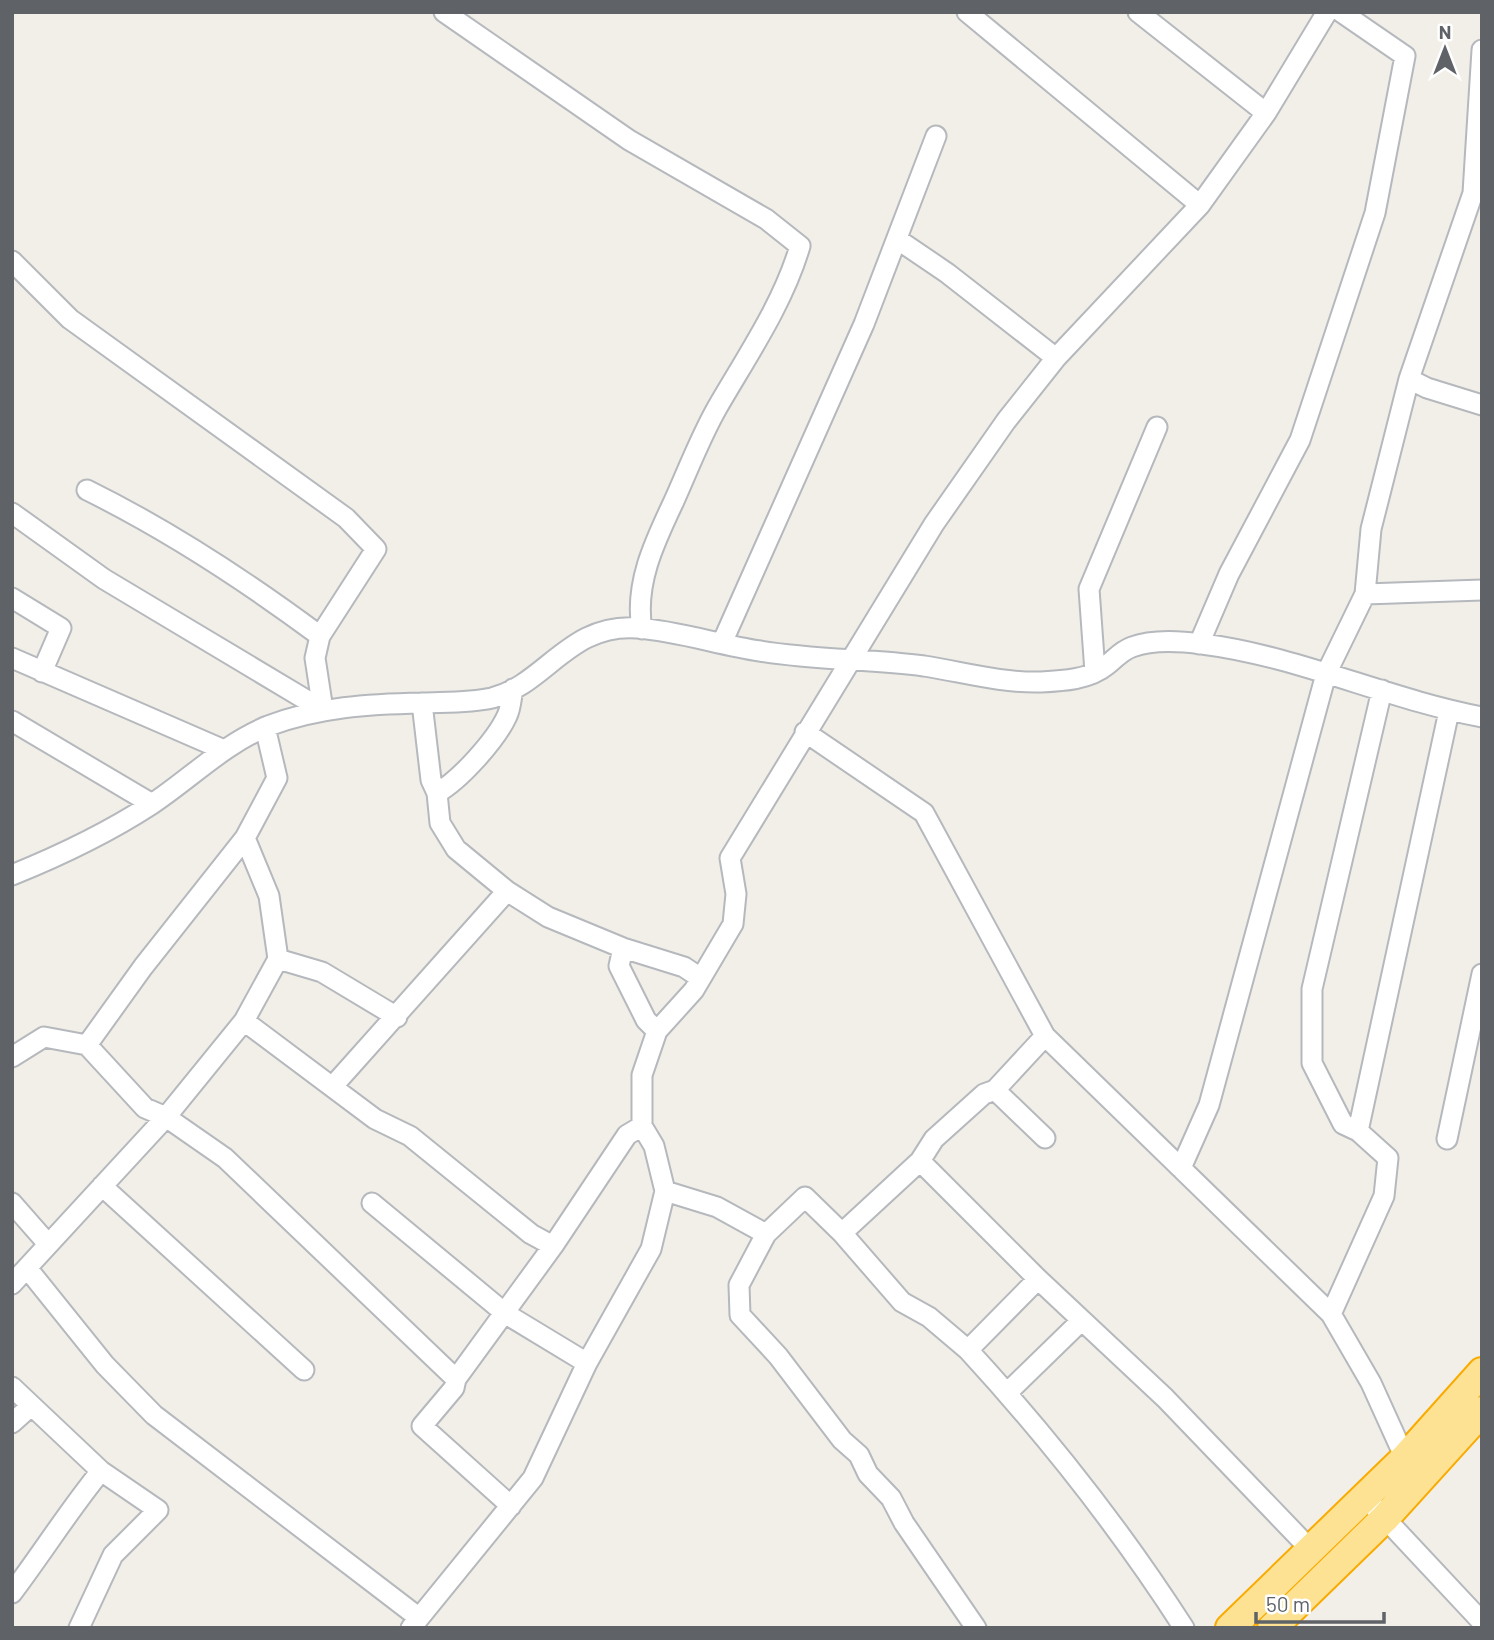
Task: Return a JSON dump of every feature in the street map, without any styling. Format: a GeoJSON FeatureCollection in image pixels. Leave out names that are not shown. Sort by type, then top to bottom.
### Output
{"type":"FeatureCollection","features":[{"type":"Feature","properties":{"kind":"highway"},"geometry":{"type":"LineString","coordinates":[[1230,1628],[1405,1458],[1482,1372]]}},
{"type":"Feature","properties":{"kind":"highway"},"geometry":{"type":"LineString","coordinates":[[1286,1624],[1482,1411]]}},
{"type":"Feature","properties":{"kind":"street"},"geometry":{"type":"LineString","coordinates":[[967,12],[1200,205]]}},
{"type":"Feature","properties":{"kind":"street"},"geometry":{"type":"LineString","coordinates":[[1138,12],[1266,113]]}},
{"type":"Feature","properties":{"kind":"street"},"geometry":{"type":"LineString","coordinates":[[27,1268],[105,1365],[154,1415],[415,1623],[533,1478],[587,1363],[651,1249],[665,1191],[654,1146],[642,1126],[642,1075],[657,1031],[694,990],[699,976],[733,924],[736,894],[730,858],[933,524],[1006,421],[1056,358],[1200,205],[1266,113],[1328,12]]}},
{"type":"Feature","properties":{"kind":"street"},"geometry":{"type":"LineString","coordinates":[[1199,644],[1229,574],[1300,440],[1375,213],[1405,56],[1340,12]]}},
{"type":"Feature","properties":{"kind":"street"},"geometry":{"type":"LineString","coordinates":[[451,14],[629,140],[766,219],[800,246],[794,265],[763,330],[715,411],[651,550],[638,608],[642,629]]}},
{"type":"Feature","properties":{"kind":"street"},"geometry":{"type":"LineString","coordinates":[[1181,1168],[1209,1105],[1326,674],[1365,594],[1371,529],[1409,379],[1477,194],[1482,50]]}},
{"type":"Feature","properties":{"kind":"street"},"geometry":{"type":"LineString","coordinates":[[722,643],[864,324],[936,136]]}},
{"type":"Feature","properties":{"kind":"street"},"geometry":{"type":"LineString","coordinates":[[897,239],[947,273],[1056,358]]}},
{"type":"Feature","properties":{"kind":"street"},"geometry":{"type":"LineString","coordinates":[[12,261],[70,319],[346,518],[376,550],[320,636],[315,658],[323,710]]}},
{"type":"Feature","properties":{"kind":"street"},"geometry":{"type":"LineString","coordinates":[[1409,379],[1427,388],[1482,405]]}},
{"type":"Feature","properties":{"kind":"street"},"geometry":{"type":"LineString","coordinates":[[1095,672],[1089,589],[1157,427]]}},
{"type":"Feature","properties":{"kind":"street"},"geometry":{"type":"LineString","coordinates":[[87,490],[128,510],[251,585],[320,636]]}},
{"type":"Feature","properties":{"kind":"street"},"geometry":{"type":"LineString","coordinates":[[12,513],[104,579],[323,710]]}},
{"type":"Feature","properties":{"kind":"street"},"geometry":{"type":"LineString","coordinates":[[1365,594],[1482,590]]}},
{"type":"Feature","properties":{"kind":"street"},"geometry":{"type":"LineString","coordinates":[[12,598],[61,628],[42,672]]}},
{"type":"Feature","properties":{"kind":"street"},"geometry":{"type":"LineString","coordinates":[[12,875],[152,804],[224,750],[265,727],[323,710],[359,705],[470,701],[495,697],[513,689],[569,647],[611,630],[642,629],[760,651],[895,663],[1013,681],[1081,678],[1133,647],[1147,643],[1199,644],[1326,674],[1449,711],[1482,717]]}},
{"type":"Feature","properties":{"kind":"street"},"geometry":{"type":"LineString","coordinates":[[12,658],[224,750]]}},
{"type":"Feature","properties":{"kind":"street"},"geometry":{"type":"LineString","coordinates":[[438,793],[451,785],[500,728],[508,713],[513,689]]}},
{"type":"Feature","properties":{"kind":"street"},"geometry":{"type":"LineString","coordinates":[[1331,1314],[1384,1196],[1388,1158],[1359,1131],[1343,1124],[1312,1063],[1312,989],[1382,690]]}},
{"type":"Feature","properties":{"kind":"street"},"geometry":{"type":"LineString","coordinates":[[422,702],[430,780],[438,793],[440,823],[456,849],[507,891],[548,917],[623,948],[684,967],[699,976]]}},
{"type":"Feature","properties":{"kind":"street"},"geometry":{"type":"LineString","coordinates":[[1359,1131],[1449,711]]}},
{"type":"Feature","properties":{"kind":"street"},"geometry":{"type":"LineString","coordinates":[[12,721],[152,804]]}},
{"type":"Feature","properties":{"kind":"street"},"geometry":{"type":"LineString","coordinates":[[87,1045],[143,967],[245,838],[277,778],[265,727]]}},
{"type":"Feature","properties":{"kind":"street"},"geometry":{"type":"LineString","coordinates":[[806,732],[924,813],[1045,1036],[1331,1314],[1371,1383],[1405,1458]]}},
{"type":"Feature","properties":{"kind":"street"},"geometry":{"type":"LineString","coordinates":[[12,1284],[166,1118],[244,1021],[278,959],[268,896],[245,838]]}},
{"type":"Feature","properties":{"kind":"street"},"geometry":{"type":"LineString","coordinates":[[332,1086],[368,1050],[380,1031],[397,1017],[488,909],[507,891]]}},
{"type":"Feature","properties":{"kind":"street"},"geometry":{"type":"LineString","coordinates":[[623,948],[619,965],[646,1020],[657,1031]]}},
{"type":"Feature","properties":{"kind":"street"},"geometry":{"type":"LineString","coordinates":[[278,959],[322,972],[397,1017]]}},
{"type":"Feature","properties":{"kind":"street"},"geometry":{"type":"LineString","coordinates":[[1447,1139],[1482,975]]}},
{"type":"Feature","properties":{"kind":"street"},"geometry":{"type":"LineString","coordinates":[[244,1021],[375,1119],[410,1136],[531,1234],[553,1246]]}},
{"type":"Feature","properties":{"kind":"street"},"geometry":{"type":"LineString","coordinates":[[842,1233],[920,1161],[933,1139],[984,1094],[995,1090],[1045,1036]]}},
{"type":"Feature","properties":{"kind":"street"},"geometry":{"type":"LineString","coordinates":[[12,1057],[44,1037],[87,1045],[145,1108],[166,1118],[225,1158],[456,1379]]}},
{"type":"Feature","properties":{"kind":"street"},"geometry":{"type":"LineString","coordinates":[[995,1090],[1045,1138]]}},
{"type":"Feature","properties":{"kind":"street"},"geometry":{"type":"LineString","coordinates":[[511,1506],[422,1426],[454,1388],[456,1379],[506,1314],[627,1135],[642,1126]]}},
{"type":"Feature","properties":{"kind":"street"},"geometry":{"type":"LineString","coordinates":[[920,1161],[1081,1321],[1165,1398],[1311,1550]]}},
{"type":"Feature","properties":{"kind":"street"},"geometry":{"type":"LineString","coordinates":[[102,1186],[304,1370]]}},
{"type":"Feature","properties":{"kind":"street"},"geometry":{"type":"LineString","coordinates":[[665,1191],[717,1207],[766,1234]]}},
{"type":"Feature","properties":{"kind":"street"},"geometry":{"type":"LineString","coordinates":[[976,1628],[904,1522],[891,1498],[868,1474],[859,1455],[842,1440],[778,1356],[740,1315],[739,1285],[766,1234],[806,1197],[842,1233],[902,1302],[929,1317],[968,1350],[1007,1393],[1146,1569],[1184,1628]]}},
{"type":"Feature","properties":{"kind":"street"},"geometry":{"type":"LineString","coordinates":[[12,1203],[48,1244]]}},
{"type":"Feature","properties":{"kind":"street"},"geometry":{"type":"LineString","coordinates":[[372,1203],[506,1314],[587,1363]]}},
{"type":"Feature","properties":{"kind":"street"},"geometry":{"type":"LineString","coordinates":[[968,1350],[1038,1279]]}},
{"type":"Feature","properties":{"kind":"street"},"geometry":{"type":"LineString","coordinates":[[1007,1393],[1081,1321]]}},
{"type":"Feature","properties":{"kind":"street"},"geometry":{"type":"LineString","coordinates":[[12,1387],[101,1471],[158,1510],[113,1555],[79,1628]]}},
{"type":"Feature","properties":{"kind":"street"},"geometry":{"type":"LineString","coordinates":[[12,1423],[31,1406]]}},
{"type":"Feature","properties":{"kind":"street"},"geometry":{"type":"LineString","coordinates":[[12,1592],[57,1534],[71,1508],[101,1471]]}},
{"type":"Feature","properties":{"kind":"street"},"geometry":{"type":"LineString","coordinates":[[1365,1497],[1482,1623],[1475,1628]]}},
{"type":"Feature","properties":{"kind":"street"},"geometry":{"type":"LineString","coordinates":[[1269,1591],[1286,1624]]}}]}
